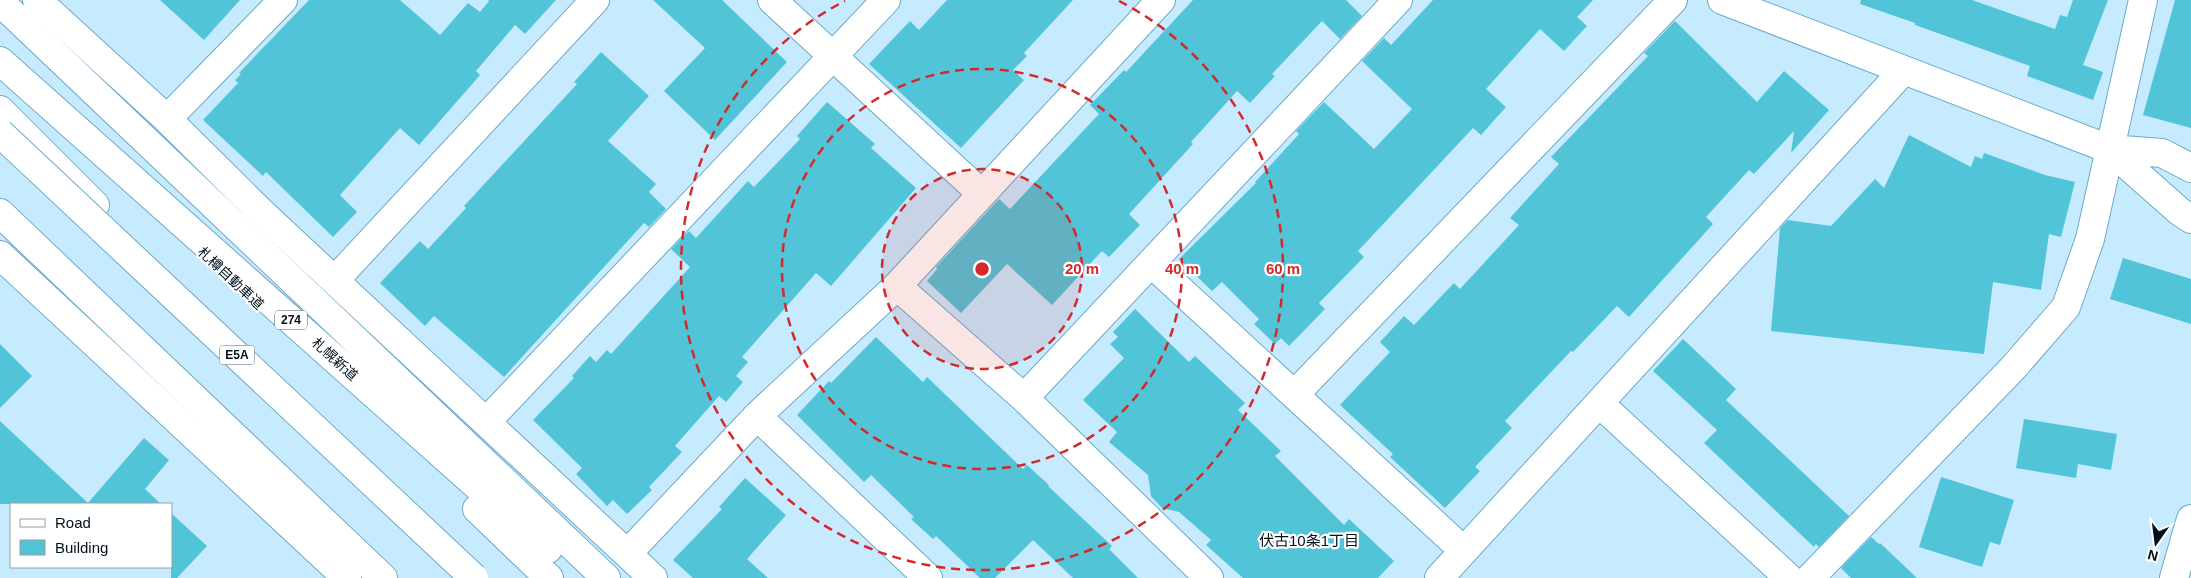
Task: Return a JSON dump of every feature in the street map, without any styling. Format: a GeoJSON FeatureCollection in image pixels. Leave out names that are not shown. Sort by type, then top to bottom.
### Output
{"type":"FeatureCollection","features":[{"type":"Feature","properties":{"kind":"main road"},"geometry":{"type":"LineString","coordinates":[[37,0],[166,119],[261,212],[654,578]]}},
{"type":"Feature","properties":{"kind":"main road"},"geometry":{"type":"LineString","coordinates":[[166,119],[283,0]]}},
{"type":"Feature","properties":{"kind":"main road"},"geometry":{"type":"LineString","coordinates":[[335,280],[595,0]]}},
{"type":"Feature","properties":{"kind":"main road"},"geometry":{"type":"LineString","coordinates":[[772,0],[982,194]]}},
{"type":"Feature","properties":{"kind":"main road"},"geometry":{"type":"LineString","coordinates":[[486,421],[886,0]]}},
{"type":"Feature","properties":{"kind":"main road"},"geometry":{"type":"LineString","coordinates":[[628,554],[757,416],[897,286],[1161,0]]}},
{"type":"Feature","properties":{"kind":"main road"},"geometry":{"type":"LineString","coordinates":[[1024,398],[1398,0]]}},
{"type":"Feature","properties":{"kind":"main road"},"geometry":{"type":"LineString","coordinates":[[1295,394],[1673,0]]}},
{"type":"Feature","properties":{"kind":"main road"},"geometry":{"type":"LineString","coordinates":[[1722,0],[2110,149],[2162,153],[2191,168]]}},
{"type":"Feature","properties":{"kind":"main road"},"geometry":{"type":"LineString","coordinates":[[1810,578],[2014,367],[2066,307],[2090,239],[2143,0]]}},
{"type":"Feature","properties":{"kind":"main road"},"geometry":{"type":"LineString","coordinates":[[0,2],[606,578]]}},
{"type":"Feature","properties":{"kind":"main road","name":"札樽自動車道"},"geometry":{"type":"LineString","coordinates":[[0,62],[549,578]]}},
{"type":"Feature","properties":{"kind":"main road","name":"札幌新道"},"geometry":{"type":"LineString","coordinates":[[0,62],[581,578]]}},
{"type":"Feature","properties":{"kind":"main road"},"geometry":{"type":"LineString","coordinates":[[1439,578],[1600,404],[1903,70]]}},
{"type":"Feature","properties":{"kind":"main road"},"geometry":{"type":"LineString","coordinates":[[0,110],[469,578]]}},
{"type":"Feature","properties":{"kind":"main road","name":"E5A"},"geometry":{"type":"LineString","coordinates":[[0,133],[474,578]]}},
{"type":"Feature","properties":{"kind":"main road"},"geometry":{"type":"LineString","coordinates":[[2110,149],[2179,211],[2191,219]]}},
{"type":"Feature","properties":{"kind":"main road"},"geometry":{"type":"LineString","coordinates":[[0,213],[384,578]]}},
{"type":"Feature","properties":{"kind":"main road"},"geometry":{"type":"LineString","coordinates":[[0,255],[347,578]]}},
{"type":"Feature","properties":{"kind":"main road"},"geometry":{"type":"LineString","coordinates":[[1151,263],[1464,551]]}},
{"type":"Feature","properties":{"kind":"main road"},"geometry":{"type":"LineString","coordinates":[[897,286],[1024,398],[1209,578]]}},
{"type":"Feature","properties":{"kind":"main road"},"geometry":{"type":"LineString","coordinates":[[1600,404],[1775,573]]}},
{"type":"Feature","properties":{"kind":"main road"},"geometry":{"type":"LineString","coordinates":[[757,416],[928,578]]}},
{"type":"Feature","properties":{"kind":"main road"},"geometry":{"type":"LineString","coordinates":[[2174,578],[2191,519]]}},
{"type":"Feature","properties":{"kind":"building"},"geometry":{"type":"Polygon","coordinates":[[[160,0],[240,0],[204,40],[160,0]]]}},
{"type":"Feature","properties":{"kind":"building"},"geometry":{"type":"Polygon","coordinates":[[[309,0],[400,0],[440,35],[468,3],[480,12],[488,0],[556,0],[525,34],[515,25],[476,71],[480,75],[419,145],[400,128],[340,195],[357,212],[333,237],[266,172],[263,176],[203,120],[238,83],[235,80],[241,74],[239,73],[309,0]]]}},
{"type":"Feature","properties":{"kind":"building"},"geometry":{"type":"Polygon","coordinates":[[[653,0],[722,0],[787,62],[715,140],[664,91],[705,48],[653,0]]]}},
{"type":"Feature","properties":{"kind":"building"},"geometry":{"type":"Polygon","coordinates":[[[947,0],[1073,0],[1024,53],[1027,56],[1013,70],[1024,80],[961,148],[869,64],[910,21],[919,30],[947,0]]]}},
{"type":"Feature","properties":{"kind":"building"},"geometry":{"type":"Polygon","coordinates":[[[1193,0],[1346,0],[1362,16],[1340,39],[1322,21],[1272,74],[1275,76],[1250,103],[1237,91],[1191,142],[1193,144],[1129,214],[1140,225],[1109,257],[1102,251],[1052,305],[1007,264],[961,313],[927,281],[937,269],[936,267],[999,199],[1010,209],[1099,114],[1090,105],[1124,70],[1126,72],[1193,0]]]}},
{"type":"Feature","properties":{"kind":"building"},"geometry":{"type":"Polygon","coordinates":[[[1433,0],[1593,0],[1577,17],[1587,26],[1564,51],[1540,29],[1486,89],[1506,107],[1481,135],[1473,128],[1358,251],[1364,257],[1319,303],[1325,309],[1289,346],[1281,338],[1275,344],[1254,324],[1259,319],[1222,282],[1212,291],[1179,259],[1256,183],[1299,134],[1296,131],[1324,102],[1374,149],[1412,109],[1362,61],[1384,38],[1391,45],[1433,0]]]}},
{"type":"Feature","properties":{"kind":"building"},"geometry":{"type":"Polygon","coordinates":[[[1861,0],[1972,0],[2055,29],[2060,15],[2067,17],[2073,0],[2108,0],[2083,65],[2103,72],[2093,100],[2027,76],[2030,66],[1860,4],[1861,0]]]}},
{"type":"Feature","properties":{"kind":"building"},"geometry":{"type":"Polygon","coordinates":[[[2175,0],[2191,0],[2191,128],[2143,115],[2175,0]]]}},
{"type":"Feature","properties":{"kind":"building"},"geometry":{"type":"Polygon","coordinates":[[[1675,21],[1757,102],[1784,71],[1829,110],[1791,153],[1794,131],[1754,174],[1749,170],[1706,217],[1713,224],[1629,317],[1617,306],[1573,352],[1571,351],[1505,421],[1512,428],[1475,467],[1480,471],[1445,508],[1390,457],[1393,454],[1340,405],[1390,352],[1380,342],[1404,316],[1414,325],[1454,283],[1460,289],[1519,225],[1510,218],[1559,164],[1551,157],[1648,56],[1644,53],[1675,21]]]}},
{"type":"Feature","properties":{"kind":"building"},"geometry":{"type":"Polygon","coordinates":[[[601,52],[649,96],[608,141],[656,184],[649,192],[666,209],[649,227],[644,223],[504,377],[434,316],[425,326],[380,283],[420,241],[428,249],[466,208],[464,206],[577,84],[574,82],[601,52]]]}},
{"type":"Feature","properties":{"kind":"building"},"geometry":{"type":"Polygon","coordinates":[[[827,102],[875,144],[871,148],[916,188],[831,286],[816,273],[742,357],[748,362],[736,376],[743,382],[726,402],[719,396],[675,446],[682,452],[649,487],[652,490],[627,514],[613,500],[607,506],[576,474],[582,468],[533,420],[574,378],[572,376],[590,356],[596,362],[607,350],[611,354],[690,267],[671,249],[689,231],[696,238],[748,181],[754,187],[800,139],[797,136],[827,102]]]}},
{"type":"Feature","properties":{"kind":"building"},"geometry":{"type":"Polygon","coordinates":[[[1909,135],[1971,167],[1975,156],[1982,159],[1984,153],[2045,175],[2075,182],[2061,237],[2049,234],[2041,290],[1993,282],[1984,354],[1771,331],[1780,228],[1788,220],[1831,226],[1875,179],[1884,188],[1909,135]]]}},
{"type":"Feature","properties":{"kind":"building"},"geometry":{"type":"Polygon","coordinates":[[[2123,258],[2191,279],[2191,324],[2110,299],[2123,258]]]}},
{"type":"Feature","properties":{"kind":"building"},"geometry":{"type":"Polygon","coordinates":[[[1135,309],[1189,362],[1195,356],[1245,403],[1238,410],[1281,451],[1275,456],[1344,525],[1349,519],[1394,561],[1378,578],[1243,578],[1206,545],[1211,540],[1179,512],[1162,508],[1151,496],[1148,475],[1109,442],[1117,432],[1083,400],[1124,358],[1110,344],[1118,337],[1113,332],[1135,309]]]}},
{"type":"Feature","properties":{"kind":"building"},"geometry":{"type":"Polygon","coordinates":[[[876,337],[923,382],[927,377],[1023,469],[1027,465],[1049,485],[1112,546],[1109,549],[1138,578],[1073,578],[1033,540],[995,578],[980,578],[936,536],[933,539],[911,519],[914,517],[871,475],[864,482],[797,415],[829,381],[831,383],[876,337]]]}},
{"type":"Feature","properties":{"kind":"building"},"geometry":{"type":"Polygon","coordinates":[[[1683,339],[1736,389],[1726,400],[1849,516],[1819,547],[1816,544],[1814,547],[1704,443],[1717,430],[1653,371],[1683,339]]]}},
{"type":"Feature","properties":{"kind":"building"},"geometry":{"type":"Polygon","coordinates":[[[0,344],[32,376],[0,408],[0,344]]]}},
{"type":"Feature","properties":{"kind":"building"},"geometry":{"type":"Polygon","coordinates":[[[2024,419],[2117,434],[2111,470],[2078,464],[2076,478],[2016,468],[2024,419]]]}},
{"type":"Feature","properties":{"kind":"building"},"geometry":{"type":"Polygon","coordinates":[[[0,421],[88,503],[10,503],[0,504],[0,421]]]}},
{"type":"Feature","properties":{"kind":"building"},"geometry":{"type":"Polygon","coordinates":[[[144,438],[169,460],[145,489],[160,503],[88,503],[144,438]]]}},
{"type":"Feature","properties":{"kind":"building"},"geometry":{"type":"Polygon","coordinates":[[[1941,477],[2014,500],[2000,545],[1990,542],[1982,567],[1919,547],[1941,477]]]}},
{"type":"Feature","properties":{"kind":"building"},"geometry":{"type":"Polygon","coordinates":[[[745,478],[786,515],[747,559],[768,578],[693,578],[673,560],[722,509],[719,507],[745,478]]]}},
{"type":"Feature","properties":{"kind":"building"},"geometry":{"type":"Polygon","coordinates":[[[172,514],[207,546],[177,578],[171,578],[172,514]]]}},
{"type":"Feature","properties":{"kind":"building"},"geometry":{"type":"Polygon","coordinates":[[[1871,537],[1880,543],[1917,578],[1851,578],[1841,568],[1871,537]]]}},
{"type":"Feature","properties":{"kind":"district","name":"伏古10条1丁目"},"geometry":{"type":"Point","coordinates":[1309,541]}}]}
